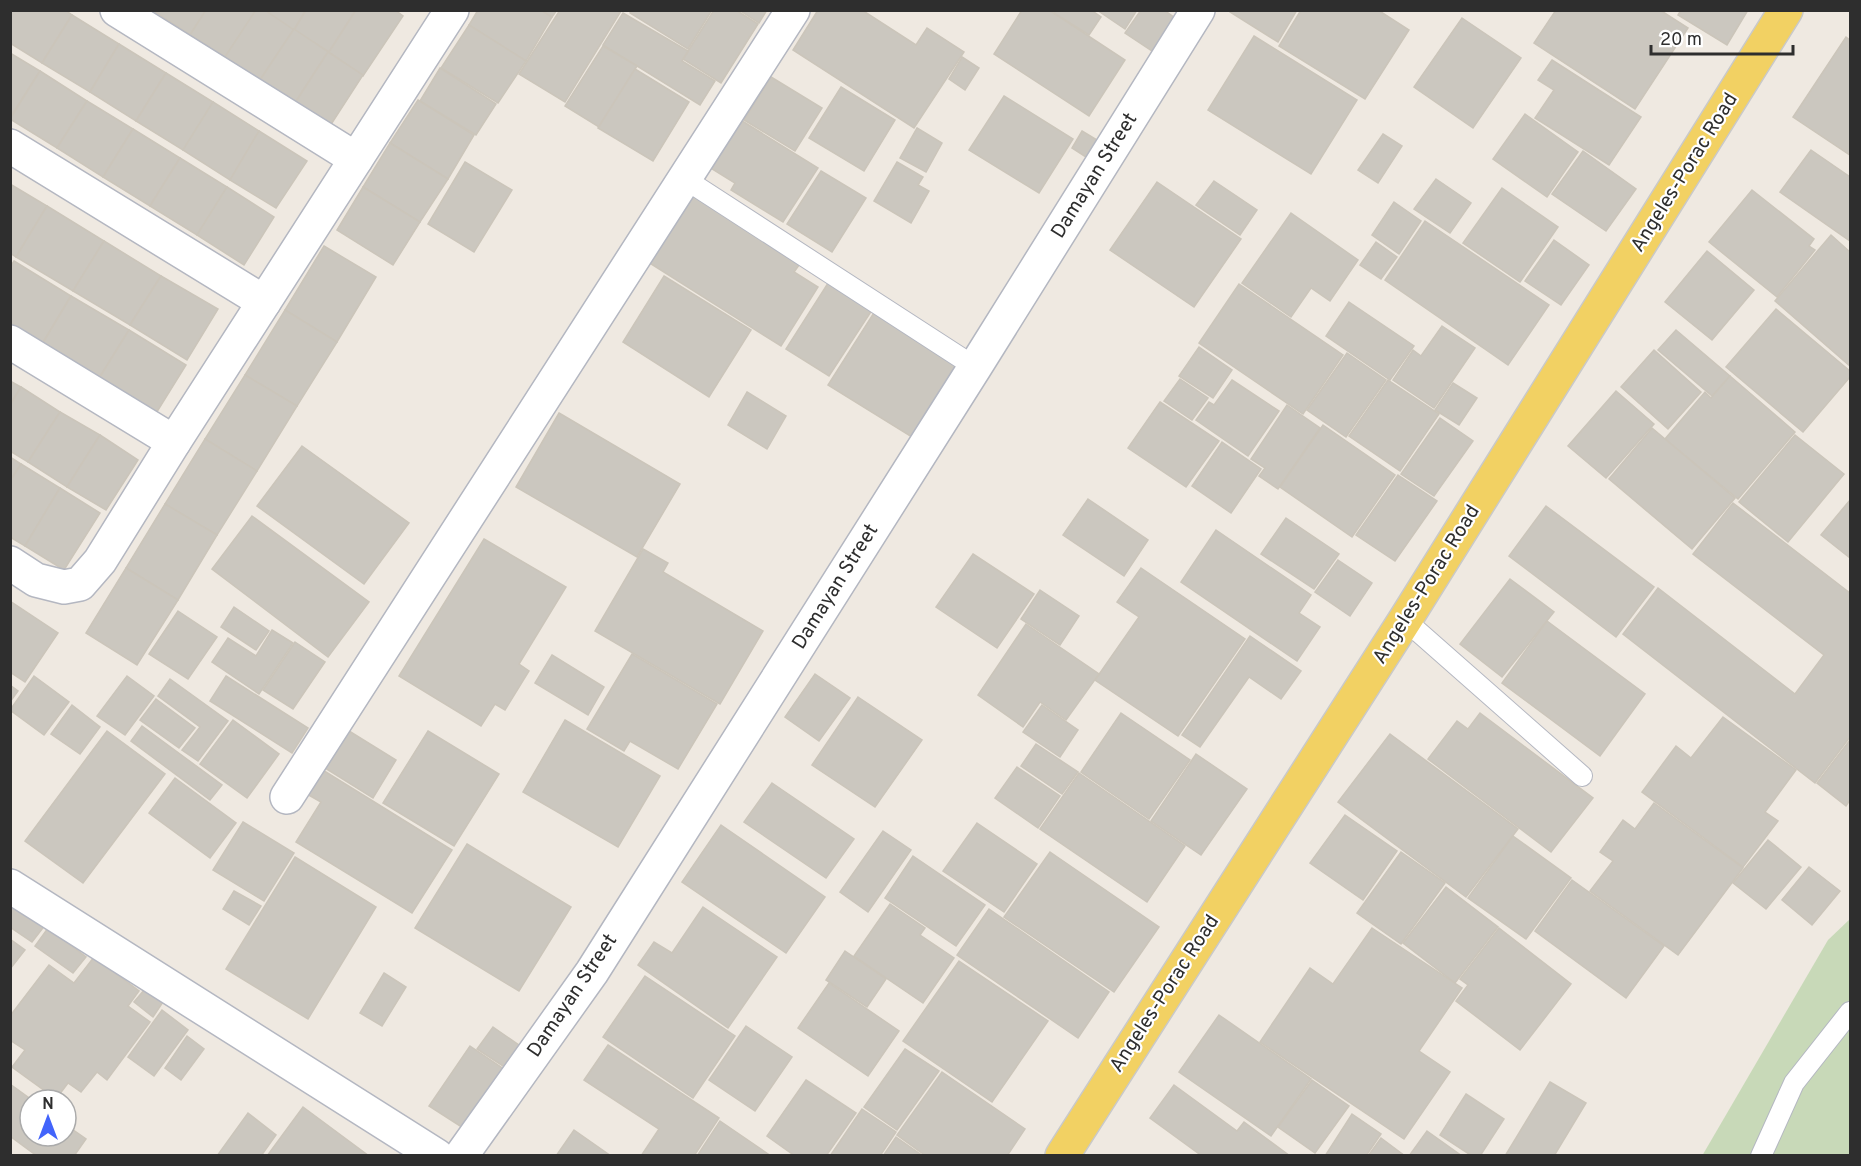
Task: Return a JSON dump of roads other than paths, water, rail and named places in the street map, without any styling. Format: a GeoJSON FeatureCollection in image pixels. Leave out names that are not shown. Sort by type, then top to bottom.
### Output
{"type":"FeatureCollection","features":[{"type":"Feature","properties":{"kind":"main road","name":"Angeles-Porac Road"},"geometry":{"type":"LineString","coordinates":[[1062,1155],[1405,620],[1786,10]]}},
{"type":"Feature","properties":{"kind":"street"},"geometry":{"type":"LineString","coordinates":[[117,10],[356,159]]}},
{"type":"Feature","properties":{"kind":"street"},"geometry":{"type":"LineString","coordinates":[[10,563],[36,580],[64,587],[80,584],[99,561],[452,10]]}},
{"type":"Feature","properties":{"kind":"street"},"geometry":{"type":"LineString","coordinates":[[287,797],[793,10]]}},
{"type":"Feature","properties":{"kind":"street","name":"Damayan Street"},"geometry":{"type":"LineString","coordinates":[[461,1155],[592,972],[1198,10]]}},
{"type":"Feature","properties":{"kind":"street"},"geometry":{"type":"LineString","coordinates":[[10,146],[264,302]]}},
{"type":"Feature","properties":{"kind":"street"},"geometry":{"type":"LineString","coordinates":[[10,342],[174,442]]}},
{"type":"Feature","properties":{"kind":"street"},"geometry":{"type":"LineString","coordinates":[[10,886],[437,1155]]}},
{"type":"Feature","properties":{"kind":"lane"},"geometry":{"type":"LineString","coordinates":[[686,179],[975,367]]}},
{"type":"Feature","properties":{"kind":"lane"},"geometry":{"type":"LineString","coordinates":[[1405,620],[1582,776]]}},
{"type":"Feature","properties":{"kind":"lane"},"geometry":{"type":"LineString","coordinates":[[1761,1155],[1794,1083],[1851,1012]]}}]}
